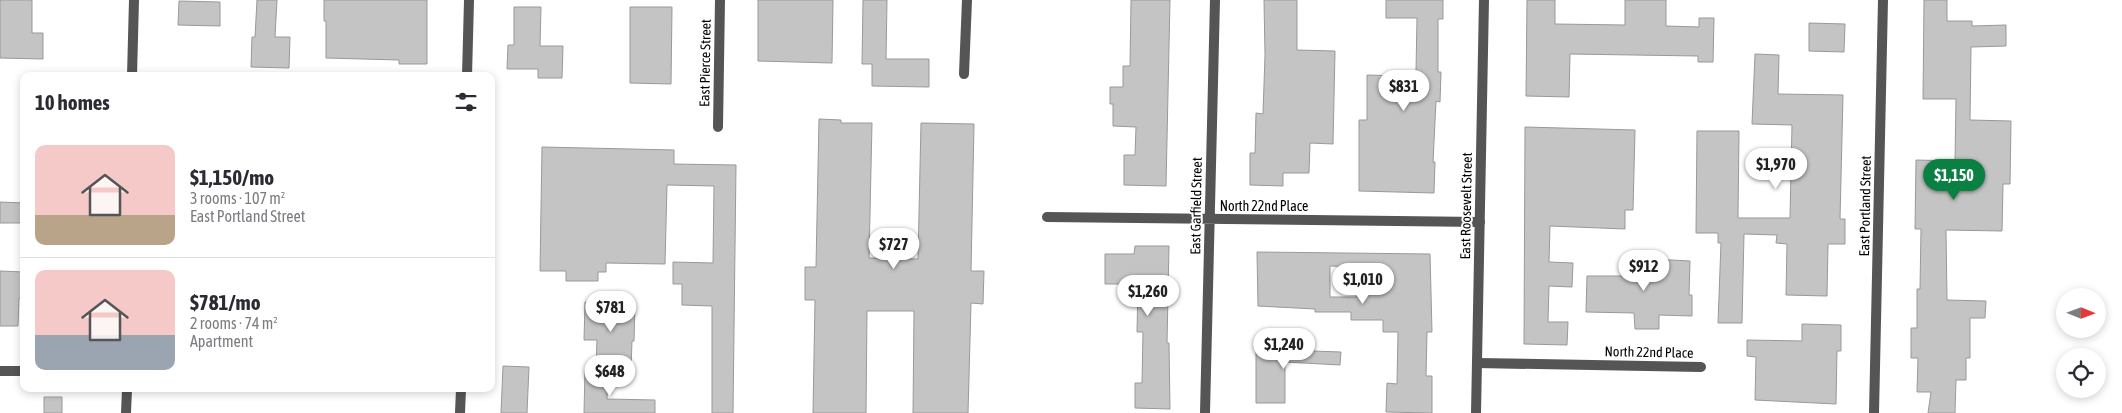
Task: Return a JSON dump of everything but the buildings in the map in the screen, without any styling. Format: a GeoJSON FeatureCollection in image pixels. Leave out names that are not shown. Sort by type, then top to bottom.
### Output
{"type":"FeatureCollection","features":[{"type":"Feature","properties":{"kind":"street"},"geometry":{"type":"LineString","coordinates":[[132,72],[134,0]]}},
{"type":"Feature","properties":{"kind":"street"},"geometry":{"type":"LineString","coordinates":[[468,72],[469,0]]}},
{"type":"Feature","properties":{"kind":"street","name":"East Pierce Street"},"geometry":{"type":"LineString","coordinates":[[718,127],[720,0]]}},
{"type":"Feature","properties":{"kind":"street"},"geometry":{"type":"LineString","coordinates":[[964,74],[967,0]]}},
{"type":"Feature","properties":{"kind":"street","name":"East Garfield Street"},"geometry":{"type":"LineString","coordinates":[[1205,413],[1215,0]]}},
{"type":"Feature","properties":{"kind":"street","name":"East Roosevelt Street"},"geometry":{"type":"LineString","coordinates":[[1476,413],[1484,0]]}},
{"type":"Feature","properties":{"kind":"street","name":"East Portland Street"},"geometry":{"type":"LineString","coordinates":[[1874,413],[1883,0]]}},
{"type":"Feature","properties":{"kind":"street","name":"North 22nd Place"},"geometry":{"type":"LineString","coordinates":[[1047,217],[1480,222]]}},
{"type":"Feature","properties":{"kind":"street","name":"North 22nd Place"},"geometry":{"type":"LineString","coordinates":[[1477,363],[1701,367]]}},
{"type":"Feature","properties":{"kind":"street"},"geometry":{"type":"LineString","coordinates":[[0,371],[20,371]]}},
{"type":"Feature","properties":{"kind":"street"},"geometry":{"type":"LineString","coordinates":[[126,413],[127,392]]}},
{"type":"Feature","properties":{"kind":"street"},"geometry":{"type":"LineString","coordinates":[[460,413],[461,392]]}}]}
